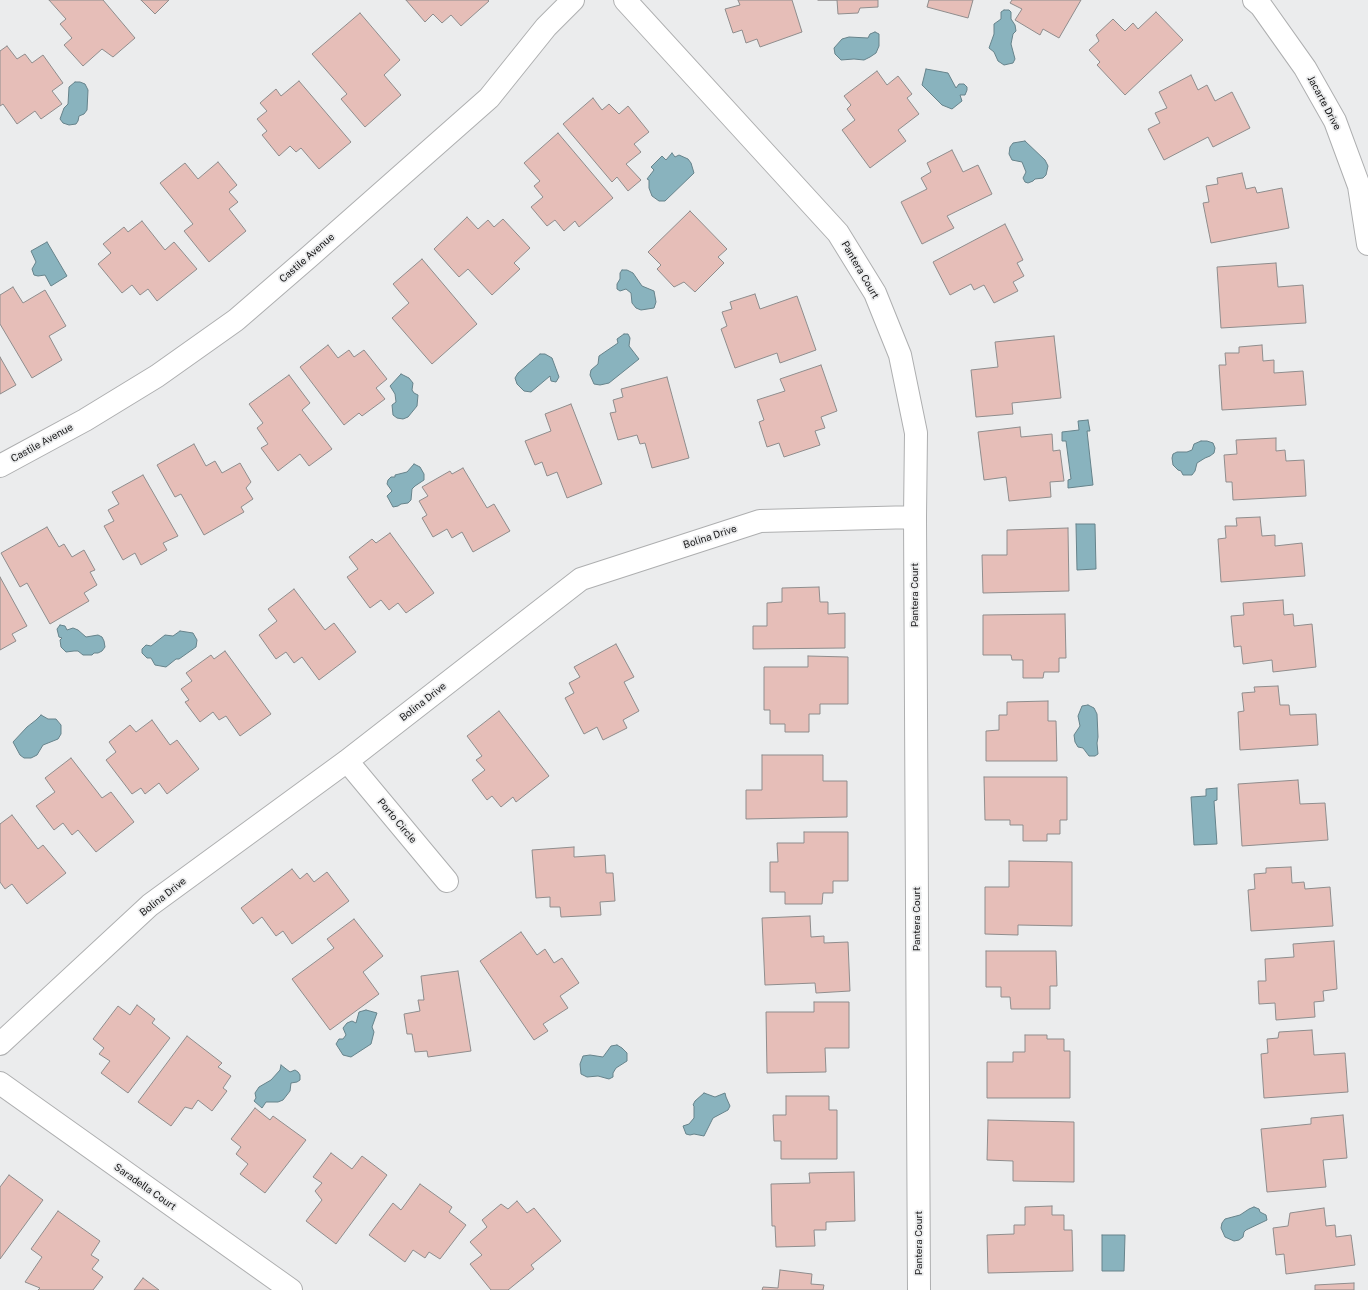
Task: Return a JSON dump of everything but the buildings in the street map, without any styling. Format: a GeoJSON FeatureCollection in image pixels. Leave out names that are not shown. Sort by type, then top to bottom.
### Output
{"type":"FeatureCollection","features":[{"type":"Feature","properties":{"kind":"street","name":"Castile Avenue"},"geometry":{"type":"LineString","coordinates":[[0,466],[85,420],[157,376],[236,320],[489,98],[546,27],[573,0]]}},
{"type":"Feature","properties":{"kind":"street","name":"Pantera Court"},"geometry":{"type":"LineString","coordinates":[[625,0],[838,233],[875,293],[900,355],[916,433],[918,1290]]}},
{"type":"Feature","properties":{"kind":"street","name":"Jacarte Drive"},"geometry":{"type":"LineString","coordinates":[[1254,0],[1261,6],[1305,68],[1335,121],[1359,186],[1368,244]]}},
{"type":"Feature","properties":{"kind":"street","name":"Bolina Drive"},"geometry":{"type":"LineString","coordinates":[[0,1044],[150,905],[347,761],[581,579],[760,521],[915,517]]}},
{"type":"Feature","properties":{"kind":"street","name":"Porto Circle"},"geometry":{"type":"LineString","coordinates":[[347,761],[447,880]]}},
{"type":"Feature","properties":{"kind":"street","name":"Saradella Court"},"geometry":{"type":"LineString","coordinates":[[0,1083],[291,1290]]}},
{"type":"Feature","properties":{"kind":"water"},"geometry":{"type":"Polygon","coordinates":[[[1004,10],[1009,10],[1011,12],[1011,19],[1015,25],[1016,31],[1013,34],[1011,44],[1015,59],[1013,63],[1004,65],[998,61],[994,52],[989,48],[994,34],[994,24],[1001,19],[1001,12],[1004,10]]]}},
{"type":"Feature","properties":{"kind":"water"},"geometry":{"type":"Polygon","coordinates":[[[875,32],[879,34],[879,46],[876,53],[870,57],[864,60],[841,60],[835,54],[834,48],[842,39],[849,37],[868,38],[870,34],[875,32]]]}},
{"type":"Feature","properties":{"kind":"water"},"geometry":{"type":"Polygon","coordinates":[[[926,69],[948,73],[956,88],[959,84],[964,84],[967,87],[967,90],[965,95],[960,95],[962,101],[952,109],[942,105],[922,85],[926,69]]]}},
{"type":"Feature","properties":{"kind":"water"},"geometry":{"type":"Polygon","coordinates":[[[75,82],[85,84],[88,90],[87,110],[84,114],[79,116],[76,124],[69,125],[63,123],[60,119],[64,108],[68,104],[69,87],[75,82]]]}},
{"type":"Feature","properties":{"kind":"water"},"geometry":{"type":"Polygon","coordinates":[[[1025,141],[1045,160],[1048,166],[1046,175],[1043,178],[1035,179],[1028,183],[1025,182],[1023,178],[1026,172],[1022,162],[1012,160],[1009,154],[1010,147],[1013,143],[1025,141]]]}},
{"type":"Feature","properties":{"kind":"water"},"geometry":{"type":"Polygon","coordinates":[[[672,153],[675,157],[679,155],[688,159],[694,173],[665,201],[659,201],[652,196],[649,188],[649,180],[647,179],[654,170],[651,167],[662,156],[666,160],[672,153]]]}},
{"type":"Feature","properties":{"kind":"water"},"geometry":{"type":"Polygon","coordinates":[[[47,242],[67,276],[51,286],[45,275],[34,275],[32,269],[36,262],[31,251],[47,242]]]}},
{"type":"Feature","properties":{"kind":"water"},"geometry":{"type":"Polygon","coordinates":[[[622,270],[627,270],[633,273],[642,286],[654,291],[656,302],[654,308],[641,310],[636,308],[632,303],[631,293],[626,289],[620,291],[617,289],[617,284],[622,270]]]}},
{"type":"Feature","properties":{"kind":"water"},"geometry":{"type":"Polygon","coordinates":[[[624,334],[628,334],[630,338],[629,346],[639,359],[609,383],[600,385],[594,384],[590,375],[591,370],[598,364],[599,356],[618,343],[617,339],[624,334]]]}},
{"type":"Feature","properties":{"kind":"water"},"geometry":{"type":"Polygon","coordinates":[[[540,354],[545,354],[552,358],[559,377],[556,382],[551,381],[550,376],[531,392],[524,391],[517,384],[515,378],[518,373],[540,354]]]}},
{"type":"Feature","properties":{"kind":"water"},"geometry":{"type":"Polygon","coordinates":[[[401,374],[409,378],[413,383],[412,390],[418,395],[417,406],[408,417],[403,419],[397,418],[393,415],[392,405],[396,402],[395,394],[390,386],[401,374]]]}},
{"type":"Feature","properties":{"kind":"water"},"geometry":{"type":"Polygon","coordinates":[[[1088,420],[1090,431],[1087,431],[1093,485],[1068,488],[1068,480],[1071,479],[1066,441],[1062,441],[1062,432],[1079,430],[1078,421],[1088,420]]]}},
{"type":"Feature","properties":{"kind":"water"},"geometry":{"type":"Polygon","coordinates":[[[1201,441],[1213,443],[1215,448],[1214,453],[1197,463],[1195,471],[1192,475],[1183,475],[1181,471],[1173,465],[1173,454],[1192,450],[1194,444],[1201,441]]]}},
{"type":"Feature","properties":{"kind":"water"},"geometry":{"type":"Polygon","coordinates":[[[414,464],[420,467],[424,474],[424,480],[412,489],[411,500],[408,503],[393,507],[387,496],[392,491],[387,484],[388,480],[391,477],[395,477],[395,475],[407,472],[414,464]]]}},
{"type":"Feature","properties":{"kind":"water"},"geometry":{"type":"Polygon","coordinates":[[[1076,524],[1095,524],[1096,569],[1077,570],[1076,524]]]}},
{"type":"Feature","properties":{"kind":"water"},"geometry":{"type":"Polygon","coordinates":[[[60,625],[65,626],[67,630],[73,628],[78,630],[86,637],[98,635],[102,637],[105,647],[102,651],[92,655],[83,655],[78,651],[66,652],[61,647],[60,640],[62,638],[59,637],[57,629],[60,625]]]}},
{"type":"Feature","properties":{"kind":"water"},"geometry":{"type":"Polygon","coordinates":[[[180,631],[193,633],[197,640],[196,647],[166,667],[155,665],[151,658],[147,658],[142,653],[142,649],[146,645],[151,646],[165,635],[173,636],[180,631]]]}},
{"type":"Feature","properties":{"kind":"water"},"geometry":{"type":"Polygon","coordinates":[[[1088,705],[1094,708],[1097,714],[1098,754],[1095,756],[1089,756],[1083,748],[1078,747],[1075,742],[1074,735],[1080,726],[1078,716],[1082,706],[1088,705]]]}},
{"type":"Feature","properties":{"kind":"water"},"geometry":{"type":"Polygon","coordinates":[[[41,715],[48,719],[56,719],[61,725],[61,734],[58,739],[43,745],[37,755],[31,758],[24,758],[20,755],[13,742],[41,715]]]}},
{"type":"Feature","properties":{"kind":"water"},"geometry":{"type":"Polygon","coordinates":[[[1217,788],[1217,800],[1214,801],[1217,844],[1194,845],[1191,797],[1206,796],[1206,789],[1217,788]]]}},
{"type":"Feature","properties":{"kind":"water"},"geometry":{"type":"Polygon","coordinates":[[[366,1010],[377,1013],[372,1027],[374,1032],[371,1044],[351,1057],[343,1055],[336,1044],[339,1039],[343,1039],[346,1035],[343,1028],[347,1023],[352,1021],[356,1023],[359,1012],[366,1010]]]}},
{"type":"Feature","properties":{"kind":"water"},"geometry":{"type":"Polygon","coordinates":[[[617,1045],[627,1053],[627,1061],[616,1068],[613,1073],[613,1077],[609,1079],[598,1076],[587,1077],[581,1074],[580,1064],[583,1056],[590,1055],[603,1057],[611,1046],[617,1045]]]}},
{"type":"Feature","properties":{"kind":"water"},"geometry":{"type":"Polygon","coordinates":[[[281,1065],[290,1072],[295,1070],[298,1072],[300,1075],[300,1080],[291,1083],[290,1091],[283,1100],[278,1102],[266,1102],[262,1108],[254,1101],[256,1098],[255,1093],[259,1087],[271,1080],[280,1070],[281,1065]]]}},
{"type":"Feature","properties":{"kind":"water"},"geometry":{"type":"Polygon","coordinates":[[[704,1093],[715,1097],[725,1093],[730,1106],[728,1110],[713,1118],[704,1136],[686,1134],[683,1126],[689,1124],[694,1118],[693,1105],[695,1101],[704,1093]]]}},
{"type":"Feature","properties":{"kind":"water"},"geometry":{"type":"Polygon","coordinates":[[[1254,1207],[1266,1215],[1267,1220],[1246,1230],[1243,1237],[1239,1240],[1234,1241],[1225,1237],[1221,1228],[1225,1219],[1240,1215],[1254,1207]]]}},
{"type":"Feature","properties":{"kind":"water"},"geometry":{"type":"Polygon","coordinates":[[[1102,1235],[1125,1235],[1124,1271],[1102,1271],[1102,1235]]]}}]}
